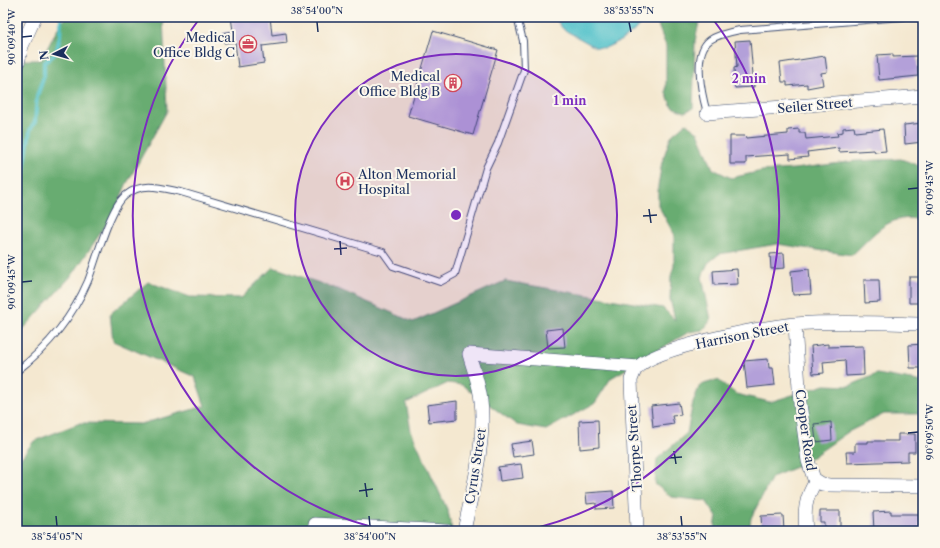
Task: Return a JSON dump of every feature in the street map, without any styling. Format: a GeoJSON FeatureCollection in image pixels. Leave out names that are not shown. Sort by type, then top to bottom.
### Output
{"type":"FeatureCollection","features":[{"type":"Feature","properties":{"kind":"street"},"geometry":{"type":"LineString","coordinates":[[17,67],[22,46],[35,17]]}},
{"type":"Feature","properties":{"kind":"street","name":"Seiler Street"},"geometry":{"type":"LineString","coordinates":[[707,113],[923,96]]}},
{"type":"Feature","properties":{"kind":"street","name":"Harrison Street"},"geometry":{"type":"LineString","coordinates":[[639,367],[650,359],[683,347],[765,328],[795,324],[923,324]]}},
{"type":"Feature","properties":{"kind":"street","name":"Cooper Road"},"geometry":{"type":"LineString","coordinates":[[795,324],[800,404],[808,461],[816,481],[809,492],[805,503],[806,531]]}},
{"type":"Feature","properties":{"kind":"street","name":"Cyrus Street"},"geometry":{"type":"LineString","coordinates":[[464,531],[479,447],[481,400],[469,354],[639,367]]}},
{"type":"Feature","properties":{"kind":"street","name":"Thorpe Street"},"geometry":{"type":"LineString","coordinates":[[637,531],[631,380],[639,367]]}},
{"type":"Feature","properties":{"kind":"street"},"geometry":{"type":"LineString","coordinates":[[816,481],[829,485],[923,486]]}},
{"type":"Feature","properties":{"kind":"street"},"geometry":{"type":"LineString","coordinates":[[315,524],[447,531]]}},
{"type":"Feature","properties":{"kind":"lane"},"geometry":{"type":"LineString","coordinates":[[17,372],[51,340],[72,314],[88,281],[106,230],[117,206],[125,195],[138,188],[150,186],[181,192],[383,252],[394,266],[440,282],[455,274],[486,168],[498,143],[524,70],[523,41],[517,17]]}},
{"type":"Feature","properties":{"kind":"lane"},"geometry":{"type":"LineString","coordinates":[[707,113],[701,84],[701,55],[704,46],[717,36],[740,30],[903,17]]}},
{"type":"Feature","properties":{"kind":"green space"},"geometry":{"type":"Polygon","coordinates":[[[67,17],[163,17],[167,111],[126,185],[114,213],[73,274],[17,336],[17,60],[41,60],[60,24],[67,17]]]}},
{"type":"Feature","properties":{"kind":"green space"},"geometry":{"type":"Polygon","coordinates":[[[657,17],[700,18],[695,41],[693,108],[685,112],[672,107],[666,93],[666,46],[658,25],[657,17]]]}},
{"type":"Feature","properties":{"kind":"green space"},"geometry":{"type":"Polygon","coordinates":[[[686,123],[698,132],[713,169],[731,178],[762,171],[794,169],[856,161],[901,159],[923,167],[923,220],[911,218],[891,222],[875,233],[852,255],[777,244],[719,254],[708,263],[702,277],[711,320],[703,330],[689,332],[611,378],[595,403],[546,430],[517,425],[462,385],[448,383],[406,403],[411,431],[448,511],[452,531],[17,531],[17,463],[34,441],[80,423],[141,424],[205,406],[195,377],[113,341],[110,314],[148,282],[190,297],[241,298],[273,267],[340,290],[413,322],[505,281],[663,308],[675,320],[670,299],[671,276],[674,266],[674,234],[658,205],[658,186],[662,162],[671,136],[686,123]]]}},
{"type":"Feature","properties":{"kind":"green space"},"geometry":{"type":"Polygon","coordinates":[[[877,374],[923,382],[923,414],[884,414],[848,432],[801,465],[772,477],[751,518],[749,531],[714,531],[717,517],[706,501],[671,497],[655,484],[657,459],[687,433],[693,402],[700,385],[718,380],[736,394],[770,402],[825,385],[849,386],[877,374]]]}},
{"type":"Feature","properties":{"kind":"water"},"geometry":{"type":"Polygon","coordinates":[[[554,17],[646,17],[633,32],[620,41],[605,48],[595,47],[563,29],[554,17]]]}},
{"type":"Feature","properties":{"kind":"building","name":"Medical Office Bldg C"},"geometry":{"type":"Polygon","coordinates":[[[231,17],[270,17],[272,35],[286,33],[287,43],[262,46],[264,63],[238,67],[235,42],[224,43],[222,33],[233,31],[231,17]]]}},
{"type":"Feature","properties":{"kind":"building","name":"Medical Office Bldg B"},"geometry":{"type":"Polygon","coordinates":[[[433,31],[498,50],[473,135],[408,116],[433,31]]]}},
{"type":"Feature","properties":{"kind":"building"},"geometry":{"type":"Polygon","coordinates":[[[750,40],[754,87],[735,88],[734,68],[737,67],[735,41],[750,40]]]}},
{"type":"Feature","properties":{"kind":"building"},"geometry":{"type":"Polygon","coordinates":[[[893,54],[893,57],[917,56],[918,76],[879,80],[877,55],[893,54]]]}},
{"type":"Feature","properties":{"kind":"building"},"geometry":{"type":"Polygon","coordinates":[[[825,56],[827,72],[821,73],[823,85],[807,88],[807,84],[787,86],[787,82],[782,82],[780,63],[825,56]]]}},
{"type":"Feature","properties":{"kind":"building"},"geometry":{"type":"Polygon","coordinates":[[[923,123],[923,142],[905,144],[904,125],[923,123]]]}},
{"type":"Feature","properties":{"kind":"building"},"geometry":{"type":"Polygon","coordinates":[[[854,127],[855,132],[883,129],[886,151],[875,152],[874,150],[839,152],[839,148],[807,152],[808,157],[790,159],[790,154],[746,157],[746,164],[730,164],[730,136],[745,136],[746,138],[788,134],[788,130],[799,129],[799,133],[805,133],[806,139],[838,136],[837,133],[843,132],[843,128],[854,127]]]}},
{"type":"Feature","properties":{"kind":"building"},"geometry":{"type":"Polygon","coordinates":[[[784,253],[785,268],[771,269],[770,254],[784,253]]]}},
{"type":"Feature","properties":{"kind":"building"},"geometry":{"type":"Polygon","coordinates":[[[737,269],[738,284],[714,285],[713,271],[737,269]]]}},
{"type":"Feature","properties":{"kind":"building"},"geometry":{"type":"Polygon","coordinates":[[[809,269],[811,294],[793,295],[791,271],[809,269]]]}},
{"type":"Feature","properties":{"kind":"building"},"geometry":{"type":"Polygon","coordinates":[[[909,277],[923,277],[923,303],[909,303],[909,277]]]}},
{"type":"Feature","properties":{"kind":"building"},"geometry":{"type":"Polygon","coordinates":[[[864,280],[879,280],[880,302],[865,303],[864,280]]]}},
{"type":"Feature","properties":{"kind":"building"},"geometry":{"type":"Polygon","coordinates":[[[563,328],[565,347],[548,348],[546,330],[563,328]]]}},
{"type":"Feature","properties":{"kind":"building"},"geometry":{"type":"Polygon","coordinates":[[[828,344],[828,347],[863,346],[864,375],[846,376],[845,360],[823,362],[824,373],[813,374],[811,346],[828,344]]]}},
{"type":"Feature","properties":{"kind":"building"},"geometry":{"type":"Polygon","coordinates":[[[923,344],[923,368],[910,368],[909,345],[923,344]]]}},
{"type":"Feature","properties":{"kind":"building"},"geometry":{"type":"Polygon","coordinates":[[[768,359],[769,368],[773,368],[775,385],[747,388],[744,361],[768,359]]]}},
{"type":"Feature","properties":{"kind":"building"},"geometry":{"type":"Polygon","coordinates":[[[457,401],[457,419],[429,422],[427,405],[457,401]]]}},
{"type":"Feature","properties":{"kind":"building"},"geometry":{"type":"Polygon","coordinates":[[[679,403],[681,415],[672,416],[674,424],[653,427],[651,406],[679,403]]]}},
{"type":"Feature","properties":{"kind":"building"},"geometry":{"type":"Polygon","coordinates":[[[598,420],[599,447],[580,449],[579,421],[598,420]]]}},
{"type":"Feature","properties":{"kind":"building"},"geometry":{"type":"Polygon","coordinates":[[[831,422],[832,440],[816,442],[814,424],[831,422]]]}},
{"type":"Feature","properties":{"kind":"building"},"geometry":{"type":"Polygon","coordinates":[[[898,434],[915,434],[915,452],[908,452],[908,461],[847,463],[846,452],[855,452],[855,443],[868,443],[868,441],[898,441],[898,434]]]}},
{"type":"Feature","properties":{"kind":"building"},"geometry":{"type":"Polygon","coordinates":[[[532,441],[534,454],[513,457],[511,444],[532,441]]]}},
{"type":"Feature","properties":{"kind":"building"},"geometry":{"type":"Polygon","coordinates":[[[521,464],[523,478],[500,481],[498,467],[521,464]]]}},
{"type":"Feature","properties":{"kind":"building"},"geometry":{"type":"Polygon","coordinates":[[[613,491],[614,508],[596,509],[596,503],[587,504],[586,493],[613,491]]]}},
{"type":"Feature","properties":{"kind":"building"},"geometry":{"type":"Polygon","coordinates":[[[820,511],[840,511],[840,531],[829,531],[829,528],[824,528],[824,522],[820,522],[820,511]]]}},
{"type":"Feature","properties":{"kind":"building"},"geometry":{"type":"Polygon","coordinates":[[[891,511],[891,514],[920,514],[919,531],[874,531],[873,512],[891,511]]]}},
{"type":"Feature","properties":{"kind":"building"},"geometry":{"type":"Polygon","coordinates":[[[783,515],[784,531],[762,531],[761,516],[783,515]]]}},
{"type":"Feature","properties":{"kind":"waterway"},"geometry":{"type":"LineString","coordinates":[[17,191],[22,183],[30,130],[35,122],[37,96],[44,76],[44,63],[56,53],[60,36],[61,17]]}},
{"type":"Feature","properties":{"kind":"place","name":"Medical Office Bldg C"},"geometry":{"type":"Point","coordinates":[248,44]}},
{"type":"Feature","properties":{"kind":"place","name":"Medical Office Bldg B"},"geometry":{"type":"Point","coordinates":[453,83]}},
{"type":"Feature","properties":{"kind":"place","name":"Alton Memorial Hospital"},"geometry":{"type":"Point","coordinates":[345,181]}}]}
